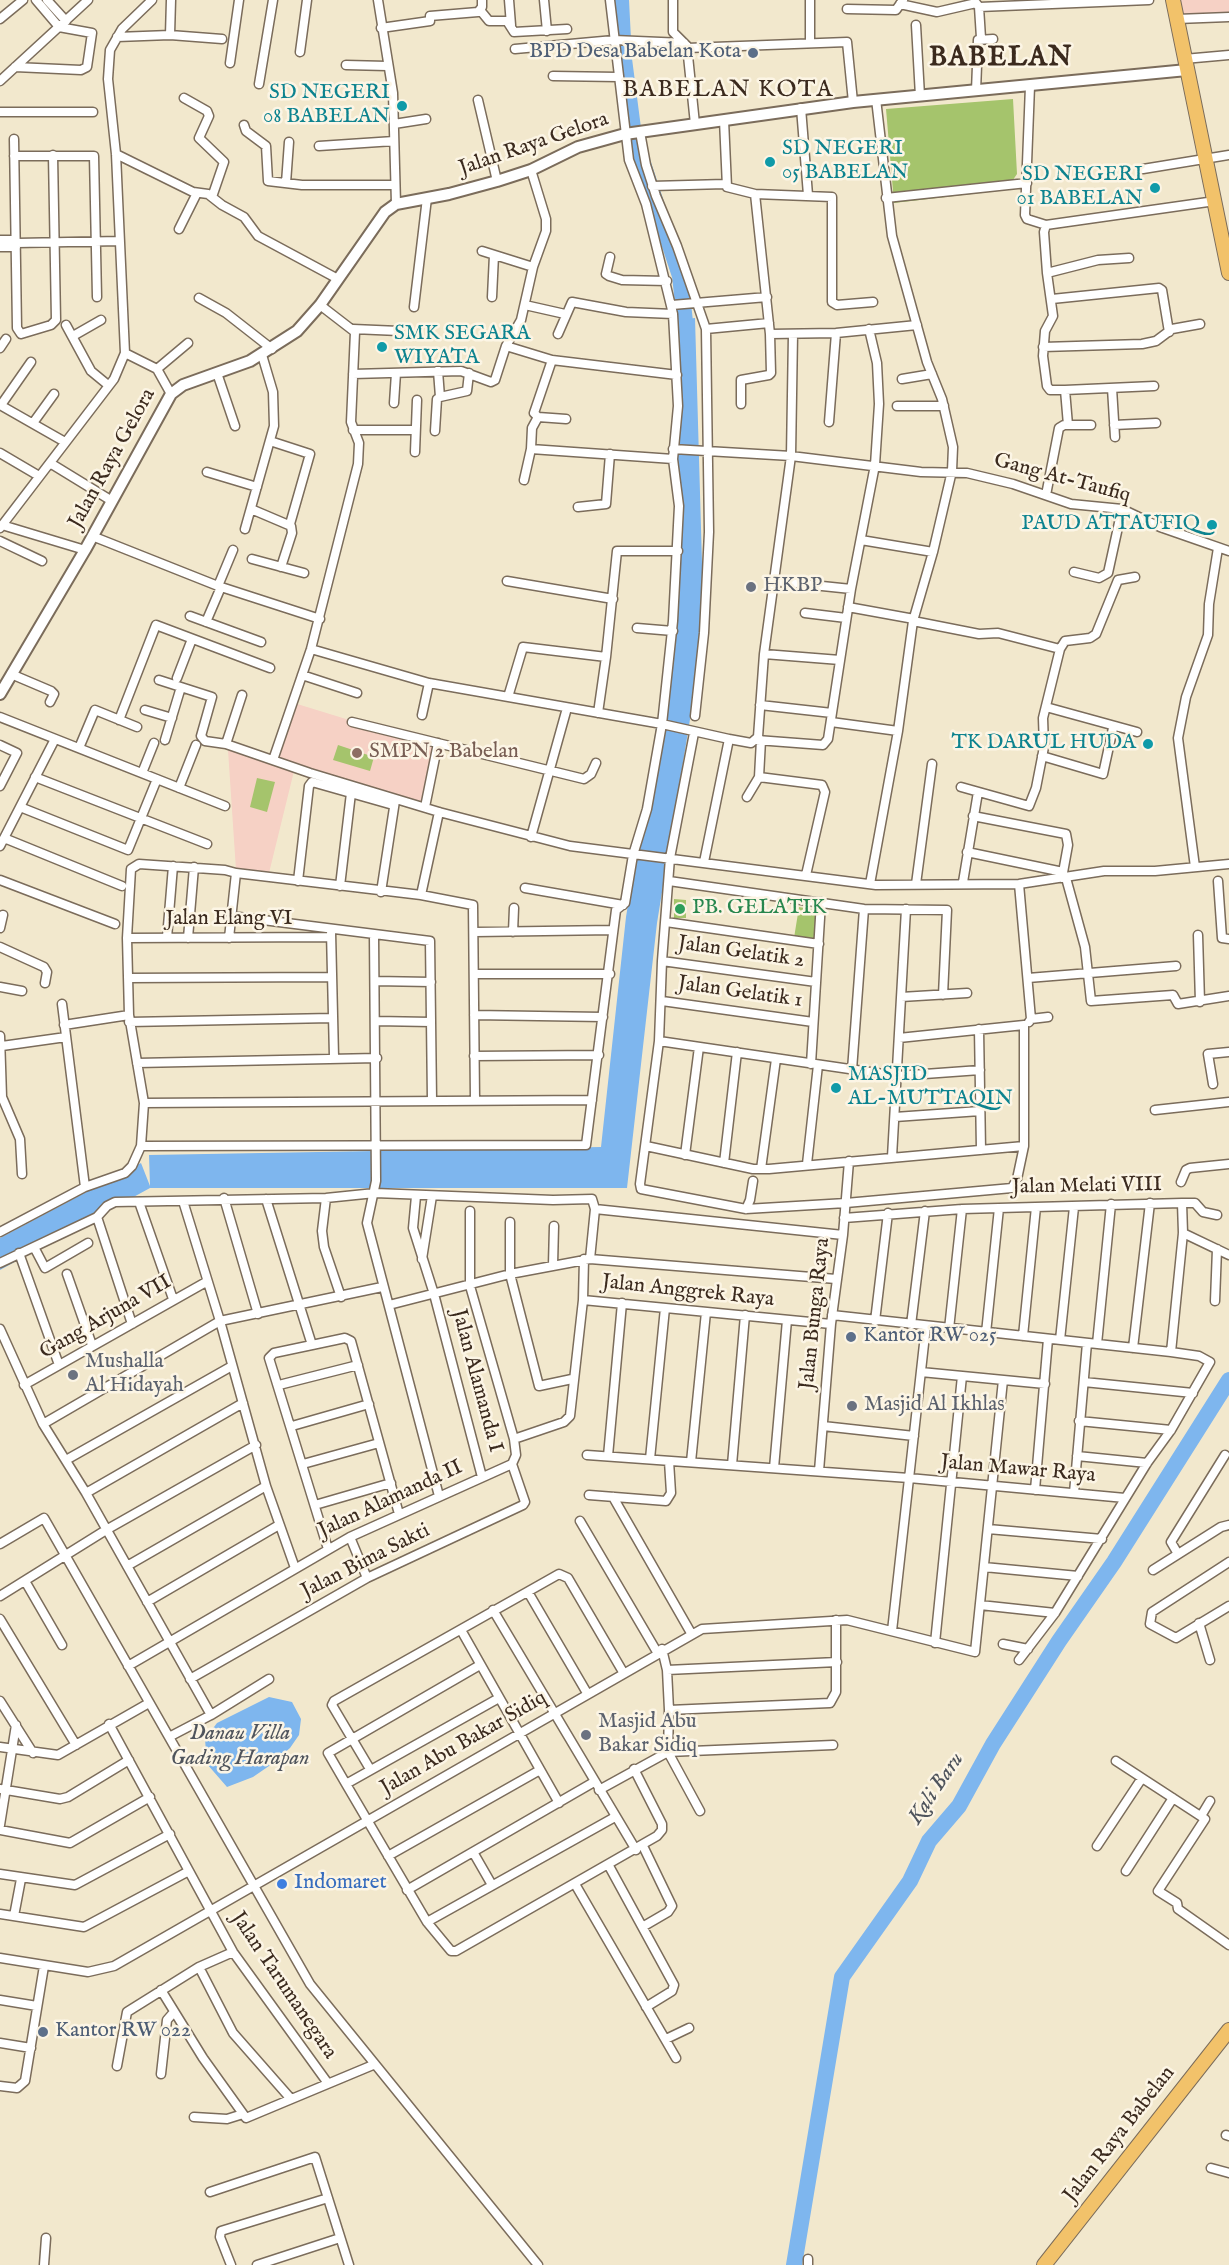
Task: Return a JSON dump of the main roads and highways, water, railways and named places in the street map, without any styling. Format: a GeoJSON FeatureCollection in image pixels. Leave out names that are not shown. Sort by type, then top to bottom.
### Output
{"type":"FeatureCollection","features":[{"type":"Feature","properties":{"kind":"main road"},"geometry":{"type":"LineString","coordinates":[[1173,0],[1229,273]]}},
{"type":"Feature","properties":{"kind":"main road","name":"Jalan Raya Babelan"},"geometry":{"type":"LineString","coordinates":[[1044,2265],[1229,2030]]}},
{"type":"Feature","properties":{"kind":"water"},"geometry":{"type":"Polygon","coordinates":[[[695,318],[704,633],[657,923],[627,1188],[150,1188],[0,1270],[0,1238],[141,1163],[150,1186],[149,1155],[601,1147],[626,917],[673,621],[680,320],[695,318]]]}},
{"type":"Feature","properties":{"kind":"water","name":"Danau Villa Gading Harapan"},"geometry":{"type":"Polygon","coordinates":[[[269,1697],[292,1702],[301,1719],[299,1735],[290,1748],[269,1766],[253,1777],[227,1787],[207,1764],[205,1739],[217,1723],[269,1697]]]}},
{"type":"Feature","properties":{"kind":"waterway"},"geometry":{"type":"LineString","coordinates":[[621,0],[624,59],[634,136],[680,276],[687,340]]}},
{"type":"Feature","properties":{"kind":"waterway","name":"Kali Baru"},"geometry":{"type":"LineString","coordinates":[[794,2265],[842,1977],[910,1881],[929,1841],[959,1806],[993,1744],[1059,1641],[1114,1562],[1229,1380]]}},
{"type":"Feature","properties":{"kind":"place","name":"BPD Desa Babelan Kota"},"geometry":{"type":"Point","coordinates":[753,53]}},
{"type":"Feature","properties":{"kind":"place","name":"SD NEGERI 08 BABELAN"},"geometry":{"type":"Point","coordinates":[402,106]}},
{"type":"Feature","properties":{"kind":"place","name":"SD NEGERI 05 BABELAN"},"geometry":{"type":"Point","coordinates":[770,162]}},
{"type":"Feature","properties":{"kind":"place","name":"SD NEGERI 01 BABELAN"},"geometry":{"type":"Point","coordinates":[1155,188]}},
{"type":"Feature","properties":{"kind":"place","name":"SMK SEGARA WIYATA"},"geometry":{"type":"Point","coordinates":[382,347]}},
{"type":"Feature","properties":{"kind":"place","name":"PAUD ATTAUFIQ"},"geometry":{"type":"Point","coordinates":[1212,525]}},
{"type":"Feature","properties":{"kind":"place","name":"HKBP"},"geometry":{"type":"Point","coordinates":[751,587]}},
{"type":"Feature","properties":{"kind":"place","name":"TK DARUL HUDA"},"geometry":{"type":"Point","coordinates":[1148,744]}},
{"type":"Feature","properties":{"kind":"place","name":"SMPN 2 Babelan"},"geometry":{"type":"Point","coordinates":[357,753]}},
{"type":"Feature","properties":{"kind":"place","name":"PB. GELATIK"},"geometry":{"type":"Point","coordinates":[680,909]}},
{"type":"Feature","properties":{"kind":"place","name":"MASJID AL-MUTTAQIN"},"geometry":{"type":"Point","coordinates":[836,1088]}},
{"type":"Feature","properties":{"kind":"place","name":"Kantor RW 025"},"geometry":{"type":"Point","coordinates":[851,1337]}},
{"type":"Feature","properties":{"kind":"place","name":"Mushalla Al Hidayah"},"geometry":{"type":"Point","coordinates":[73,1375]}},
{"type":"Feature","properties":{"kind":"place","name":"Masjid Al Ikhlas"},"geometry":{"type":"Point","coordinates":[852,1406]}},
{"type":"Feature","properties":{"kind":"place","name":"Masjid Abu Bakar Sidiq"},"geometry":{"type":"Point","coordinates":[586,1735]}},
{"type":"Feature","properties":{"kind":"place","name":"Indomaret"},"geometry":{"type":"Point","coordinates":[282,1884]}},
{"type":"Feature","properties":{"kind":"place","name":"Kantor RW 022"},"geometry":{"type":"Point","coordinates":[43,2032]}},
{"type":"Feature","properties":{"kind":"district","name":"BABELAN"},"geometry":{"type":"Point","coordinates":[1001,59]}},
{"type":"Feature","properties":{"kind":"district","name":"BABELAN KOTA"},"geometry":{"type":"Point","coordinates":[728,91]}}]}
